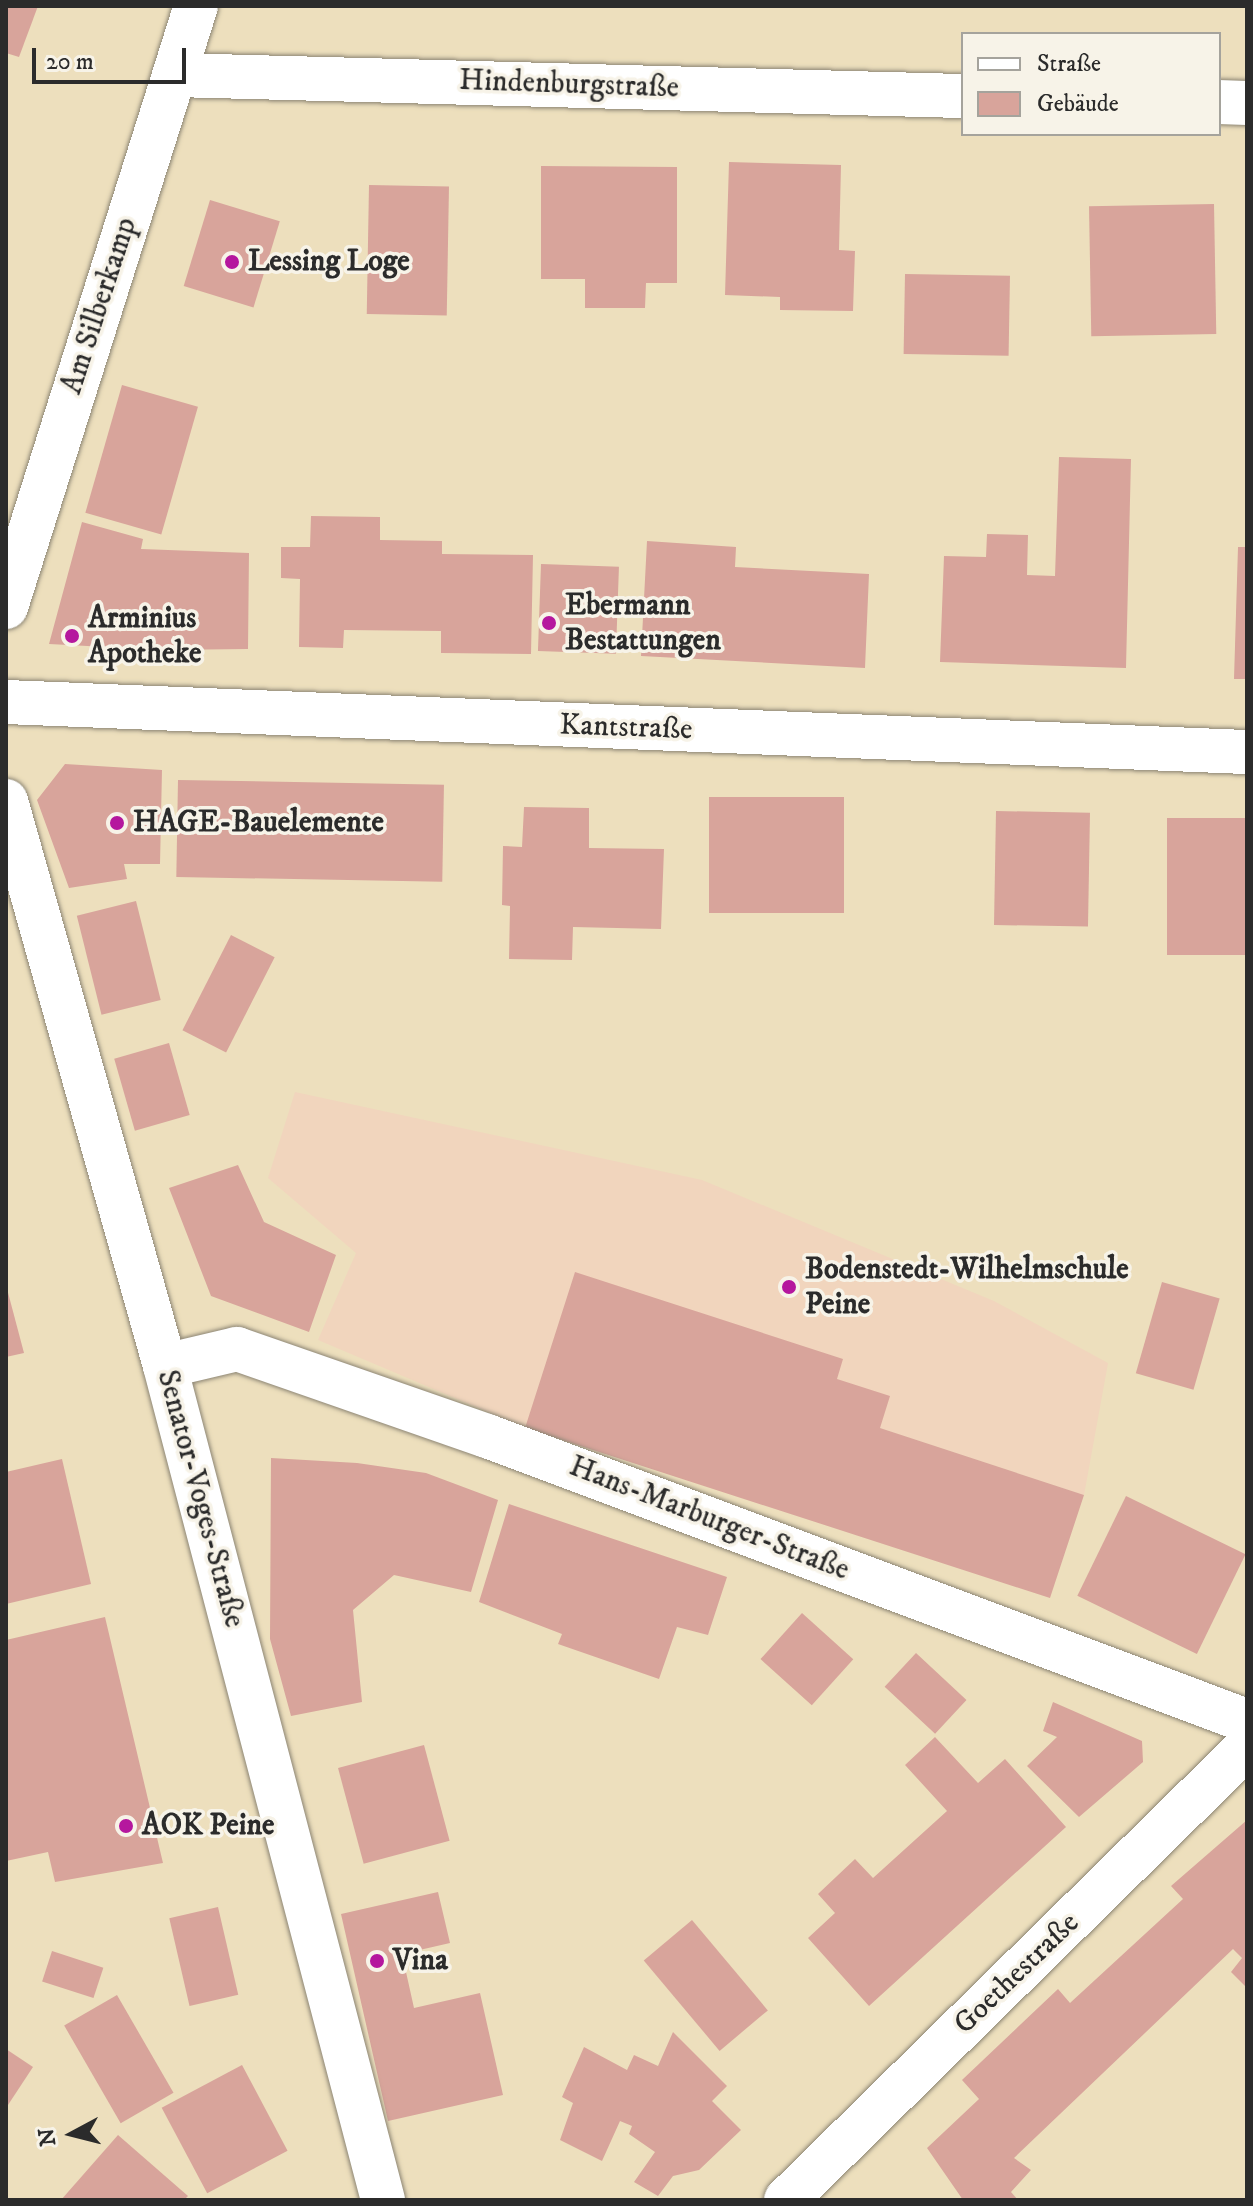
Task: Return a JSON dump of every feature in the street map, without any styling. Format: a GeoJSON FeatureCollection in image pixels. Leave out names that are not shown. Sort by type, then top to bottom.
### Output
{"type":"FeatureCollection","features":[{"type":"Feature","properties":{"kind":"street","name":"Am Silberkamp"},"geometry":{"type":"LineString","coordinates":[[6,607],[196,6]]}},
{"type":"Feature","properties":{"kind":"street","name":"Hindenburgstraße"},"geometry":{"type":"LineString","coordinates":[[175,75],[961,96]]}},
{"type":"Feature","properties":{"kind":"street"},"geometry":{"type":"LineString","coordinates":[[1221,102],[1247,103]]}},
{"type":"Feature","properties":{"kind":"street","name":"Kantstraße"},"geometry":{"type":"LineString","coordinates":[[6,702],[1247,752]]}},
{"type":"Feature","properties":{"kind":"street","name":"Senator-Voges-Straße"},"geometry":{"type":"LineString","coordinates":[[6,801],[165,1366],[383,2200]]}},
{"type":"Feature","properties":{"kind":"street","name":"Hans-Marburger-Straße"},"geometry":{"type":"LineString","coordinates":[[165,1366],[237,1349],[487,1436],[1247,1721]]}},
{"type":"Feature","properties":{"kind":"street","name":"Goethestraße"},"geometry":{"type":"LineString","coordinates":[[786,2200],[1247,1747]]}},
{"type":"Feature","properties":{"kind":"shaded area","name":"Bodenstedt-Wilhelmschule Peine"},"geometry":{"type":"Polygon","coordinates":[[[295,1092],[702,1180],[994,1301],[1108,1363],[1084,1495],[880,1428],[837,1379],[842,1359],[575,1273],[525,1428],[318,1340],[356,1253],[268,1178],[295,1092]]]}},
{"type":"Feature","properties":{"kind":"building"},"geometry":{"type":"Polygon","coordinates":[[[6,6],[38,6],[19,57],[6,53],[6,6]]]}},
{"type":"Feature","properties":{"kind":"building"},"geometry":{"type":"Polygon","coordinates":[[[729,162],[841,165],[839,250],[855,251],[853,311],[780,310],[780,297],[725,295],[729,162]]]}},
{"type":"Feature","properties":{"kind":"building"},"geometry":{"type":"Polygon","coordinates":[[[541,166],[677,167],[677,283],[646,283],[645,308],[585,308],[585,279],[541,279],[541,166]]]}},
{"type":"Feature","properties":{"kind":"building"},"geometry":{"type":"Polygon","coordinates":[[[369,185],[449,186],[447,315],[367,314],[369,185]]]}},
{"type":"Feature","properties":{"kind":"building"},"geometry":{"type":"Polygon","coordinates":[[[210,200],[280,221],[253,307],[184,286],[210,200]]]}},
{"type":"Feature","properties":{"kind":"building"},"geometry":{"type":"Polygon","coordinates":[[[1214,204],[1216,334],[1091,336],[1089,206],[1214,204]]]}},
{"type":"Feature","properties":{"kind":"building"},"geometry":{"type":"Polygon","coordinates":[[[905,274],[1010,276],[1009,356],[904,354],[905,274]]]}},
{"type":"Feature","properties":{"kind":"building"},"geometry":{"type":"Polygon","coordinates":[[[122,385],[198,407],[161,535],[85,513],[122,385]]]}},
{"type":"Feature","properties":{"kind":"building"},"geometry":{"type":"Polygon","coordinates":[[[1059,457],[1131,459],[1126,668],[940,662],[944,556],[986,557],[987,534],[1028,535],[1027,575],[1055,576],[1059,457]]]}},
{"type":"Feature","properties":{"kind":"building"},"geometry":{"type":"Polygon","coordinates":[[[311,516],[380,517],[380,540],[442,541],[442,554],[533,555],[531,654],[441,653],[441,631],[344,630],[343,648],[299,647],[300,579],[281,578],[281,547],[310,547],[311,516]]]}},
{"type":"Feature","properties":{"kind":"building"},"geometry":{"type":"Polygon","coordinates":[[[82,522],[143,539],[141,549],[249,553],[248,649],[164,650],[49,644],[82,522]]]}},
{"type":"Feature","properties":{"kind":"building"},"geometry":{"type":"Polygon","coordinates":[[[647,541],[736,547],[735,567],[869,574],[865,668],[641,656],[647,541]]]}},
{"type":"Feature","properties":{"kind":"building"},"geometry":{"type":"Polygon","coordinates":[[[1238,547],[1247,547],[1247,679],[1234,679],[1238,547]]]}},
{"type":"Feature","properties":{"kind":"building"},"geometry":{"type":"Polygon","coordinates":[[[541,564],[619,567],[616,654],[538,651],[541,564]]]}},
{"type":"Feature","properties":{"kind":"building"},"geometry":{"type":"Polygon","coordinates":[[[65,764],[162,770],[160,864],[124,864],[127,879],[69,888],[37,800],[65,764]]]}},
{"type":"Feature","properties":{"kind":"building"},"geometry":{"type":"Polygon","coordinates":[[[178,780],[444,785],[442,882],[176,877],[178,780]]]}},
{"type":"Feature","properties":{"kind":"building"},"geometry":{"type":"Polygon","coordinates":[[[709,797],[844,797],[844,913],[709,913],[709,797]]]}},
{"type":"Feature","properties":{"kind":"building"},"geometry":{"type":"Polygon","coordinates":[[[524,807],[589,808],[589,848],[664,849],[661,929],[573,927],[572,960],[509,959],[510,906],[502,905],[503,846],[522,847],[524,807]]]}},
{"type":"Feature","properties":{"kind":"building"},"geometry":{"type":"Polygon","coordinates":[[[996,811],[1090,813],[1088,927],[994,925],[996,811]]]}},
{"type":"Feature","properties":{"kind":"building"},"geometry":{"type":"Polygon","coordinates":[[[1167,818],[1247,818],[1247,955],[1167,955],[1167,818]]]}},
{"type":"Feature","properties":{"kind":"building"},"geometry":{"type":"Polygon","coordinates":[[[136,901],[161,1000],[101,1015],[77,916],[136,901]]]}},
{"type":"Feature","properties":{"kind":"building"},"geometry":{"type":"Polygon","coordinates":[[[231,935],[275,957],[226,1053],[182,1030],[231,935]]]}},
{"type":"Feature","properties":{"kind":"building"},"geometry":{"type":"Polygon","coordinates":[[[169,1043],[190,1115],[135,1131],[114,1059],[169,1043]]]}},
{"type":"Feature","properties":{"kind":"building"},"geometry":{"type":"Polygon","coordinates":[[[238,1165],[264,1222],[336,1255],[309,1332],[211,1296],[169,1188],[238,1165]]]}},
{"type":"Feature","properties":{"kind":"building"},"geometry":{"type":"Polygon","coordinates":[[[575,1272],[843,1359],[837,1379],[890,1396],[880,1428],[1084,1495],[1050,1598],[525,1428],[575,1272]]]}},
{"type":"Feature","properties":{"kind":"building"},"geometry":{"type":"Polygon","coordinates":[[[1162,1282],[1220,1299],[1193,1390],[1136,1373],[1162,1282]]]}},
{"type":"Feature","properties":{"kind":"building"},"geometry":{"type":"Polygon","coordinates":[[[6,1285],[24,1353],[6,1357],[6,1285]]]}},
{"type":"Feature","properties":{"kind":"building"},"geometry":{"type":"Polygon","coordinates":[[[271,1458],[357,1463],[426,1473],[498,1500],[471,1592],[394,1575],[353,1610],[362,1702],[291,1716],[270,1639],[271,1458]]]}},
{"type":"Feature","properties":{"kind":"building"},"geometry":{"type":"Polygon","coordinates":[[[62,1459],[91,1584],[6,1604],[6,1472],[62,1459]]]}},
{"type":"Feature","properties":{"kind":"building"},"geometry":{"type":"Polygon","coordinates":[[[1126,1496],[1246,1554],[1197,1654],[1077,1596],[1126,1496]]]}},
{"type":"Feature","properties":{"kind":"building"},"geometry":{"type":"Polygon","coordinates":[[[509,1504],[727,1577],[708,1635],[677,1627],[659,1679],[558,1644],[562,1634],[479,1602],[509,1504]]]}},
{"type":"Feature","properties":{"kind":"building"},"geometry":{"type":"Polygon","coordinates":[[[802,1613],[853,1659],[812,1705],[761,1659],[802,1613]]]}},
{"type":"Feature","properties":{"kind":"building"},"geometry":{"type":"Polygon","coordinates":[[[105,1617],[163,1863],[55,1882],[48,1852],[6,1861],[6,1640],[105,1617]]]}},
{"type":"Feature","properties":{"kind":"building"},"geometry":{"type":"Polygon","coordinates":[[[916,1653],[966,1700],[935,1734],[885,1687],[916,1653]]]}},
{"type":"Feature","properties":{"kind":"building"},"geometry":{"type":"Polygon","coordinates":[[[1053,1702],[1142,1741],[1143,1762],[1079,1817],[1027,1766],[1057,1737],[1043,1731],[1053,1702]]]}},
{"type":"Feature","properties":{"kind":"building"},"geometry":{"type":"Polygon","coordinates":[[[935,1737],[978,1783],[1005,1759],[1066,1827],[869,2006],[808,1938],[835,1913],[818,1894],[855,1859],[873,1878],[947,1811],[905,1765],[935,1737]]]}},
{"type":"Feature","properties":{"kind":"building"},"geometry":{"type":"Polygon","coordinates":[[[424,1745],[450,1841],[364,1864],[338,1768],[424,1745]]]}},
{"type":"Feature","properties":{"kind":"building"},"geometry":{"type":"Polygon","coordinates":[[[1247,1820],[1247,1988],[1231,1972],[1242,1958],[1233,1949],[1014,2158],[1031,2170],[1011,2192],[1018,2200],[963,2200],[927,2148],[979,2099],[962,2080],[1058,1989],[1070,2003],[1183,1899],[1171,1886],[1247,1820]]]}},
{"type":"Feature","properties":{"kind":"building"},"geometry":{"type":"Polygon","coordinates":[[[438,1892],[450,1943],[402,1954],[414,2008],[480,1993],[503,2095],[388,2121],[341,1914],[438,1892]]]}},
{"type":"Feature","properties":{"kind":"building"},"geometry":{"type":"Polygon","coordinates":[[[218,1907],[238,1995],[190,2006],[169,1918],[218,1907]]]}},
{"type":"Feature","properties":{"kind":"building"},"geometry":{"type":"Polygon","coordinates":[[[692,1920],[768,2010],[720,2051],[644,1960],[692,1920]]]}},
{"type":"Feature","properties":{"kind":"building"},"geometry":{"type":"Polygon","coordinates":[[[52,1951],[103,1968],[93,1998],[42,1981],[52,1951]]]}},
{"type":"Feature","properties":{"kind":"building"},"geometry":{"type":"Polygon","coordinates":[[[117,1995],[174,2093],[121,2123],[64,2026],[117,1995]]]}},
{"type":"Feature","properties":{"kind":"building"},"geometry":{"type":"Polygon","coordinates":[[[673,2032],[727,2086],[712,2101],[741,2130],[699,2170],[673,2176],[658,2196],[634,2182],[655,2152],[629,2134],[632,2126],[620,2121],[602,2161],[560,2140],[573,2103],[562,2097],[584,2047],[627,2070],[634,2055],[658,2066],[673,2032]]]}},
{"type":"Feature","properties":{"kind":"building"},"geometry":{"type":"Polygon","coordinates":[[[6,2049],[33,2067],[6,2108],[6,2049]]]}},
{"type":"Feature","properties":{"kind":"building"},"geometry":{"type":"Polygon","coordinates":[[[242,2065],[288,2151],[207,2193],[162,2108],[242,2065]]]}},
{"type":"Feature","properties":{"kind":"building"},"geometry":{"type":"Polygon","coordinates":[[[118,2135],[188,2196],[184,2200],[61,2200],[118,2135]]]}},
{"type":"Feature","properties":{"kind":"place","name":"Lessing Loge"},"geometry":{"type":"Point","coordinates":[232,262]}},
{"type":"Feature","properties":{"kind":"place","name":"Ebermann Bestattungen"},"geometry":{"type":"Point","coordinates":[549,623]}},
{"type":"Feature","properties":{"kind":"place","name":"Arminius Apotheke"},"geometry":{"type":"Point","coordinates":[72,636]}},
{"type":"Feature","properties":{"kind":"place","name":"HAGE-Bauelemente"},"geometry":{"type":"Point","coordinates":[117,823]}},
{"type":"Feature","properties":{"kind":"place","name":"Bodenstedt-Wilhelmschule Peine"},"geometry":{"type":"Point","coordinates":[789,1287]}},
{"type":"Feature","properties":{"kind":"place","name":"AOK Peine"},"geometry":{"type":"Point","coordinates":[126,1826]}},
{"type":"Feature","properties":{"kind":"place","name":"Vina"},"geometry":{"type":"Point","coordinates":[377,1961]}}]}
